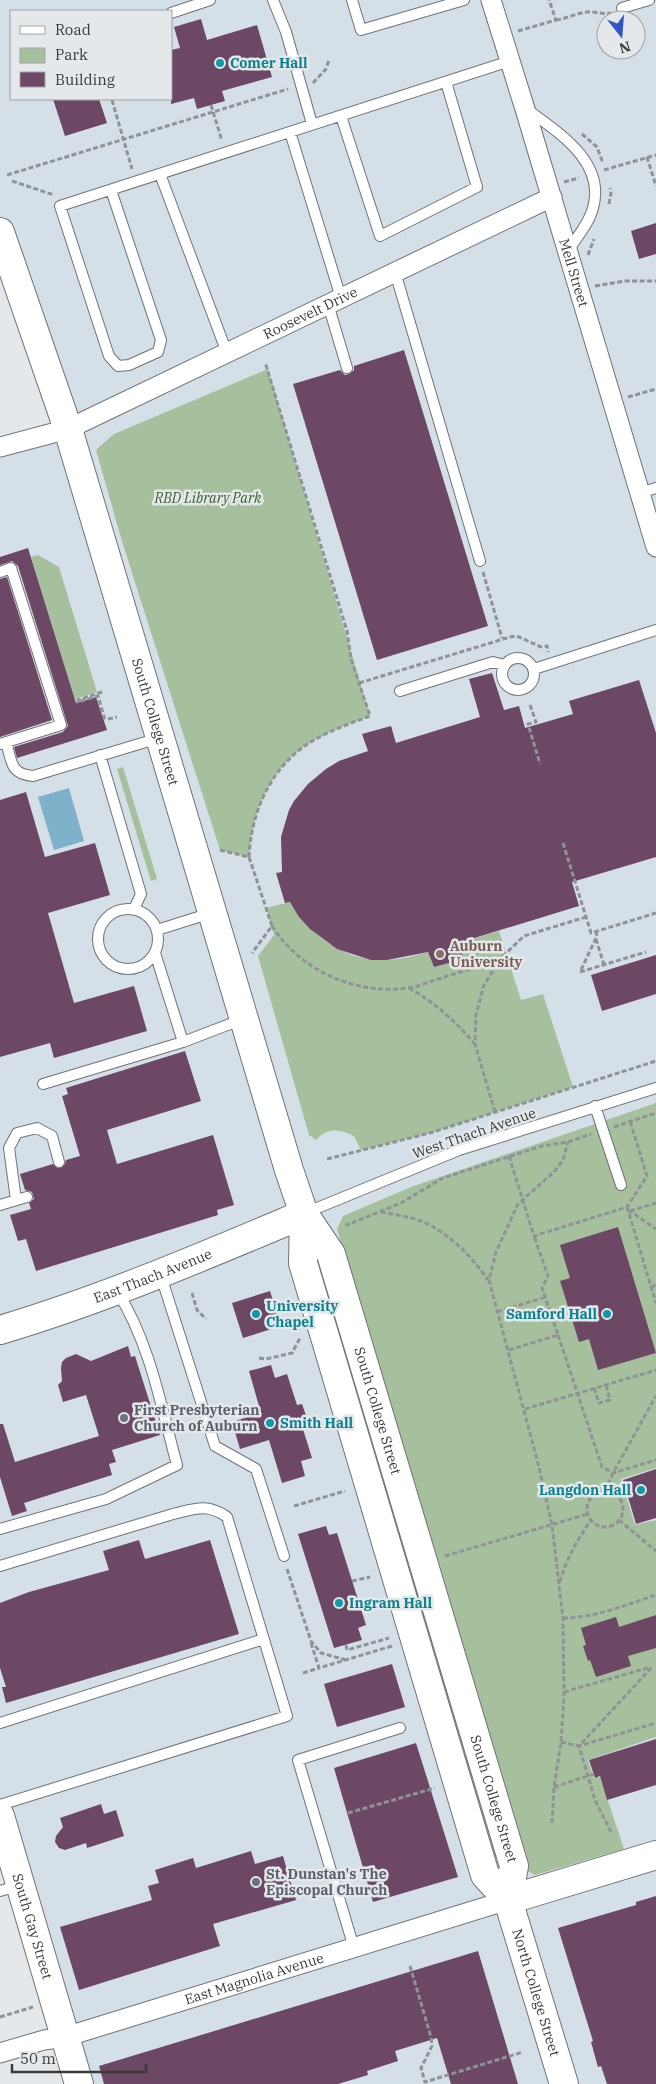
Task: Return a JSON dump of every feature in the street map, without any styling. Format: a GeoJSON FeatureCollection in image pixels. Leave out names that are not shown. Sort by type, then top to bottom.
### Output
{"type":"FeatureCollection","features":[{"type":"Feature","properties":{"kind":"main road","name":"South College Street"},"geometry":{"type":"LineString","coordinates":[[0,232],[68,429],[272,1117],[304,1214],[331,1254],[514,1866],[508,1900]]}},
{"type":"Feature","properties":{"kind":"main road","name":"East Thach Avenue"},"geometry":{"type":"LineString","coordinates":[[0,1330],[56,1313],[117,1290],[304,1214]]}},
{"type":"Feature","properties":{"kind":"main road","name":"South Gay Street"},"geometry":{"type":"LineString","coordinates":[[0,1816],[10,1888],[65,2037],[79,2084]]}},
{"type":"Feature","properties":{"kind":"main road"},"geometry":{"type":"LineString","coordinates":[[508,1900],[656,1855]]}},
{"type":"Feature","properties":{"kind":"main road","name":"North College Street"},"geometry":{"type":"LineString","coordinates":[[508,1900],[564,2084]]}},
{"type":"Feature","properties":{"kind":"street","name":"Mell Street"},"geometry":{"type":"LineString","coordinates":[[491,0],[526,109],[557,190],[568,251],[648,490],[656,547]]}},
{"type":"Feature","properties":{"kind":"street","name":"Roosevelt Drive"},"geometry":{"type":"LineString","coordinates":[[0,447],[68,429],[396,272],[557,190]]}},
{"type":"Feature","properties":{"kind":"street","name":"East Magnolia Avenue"},"geometry":{"type":"LineString","coordinates":[[0,2053],[44,2040],[65,2037],[508,1900]]}},
{"type":"Feature","properties":{"kind":"lane"},"geometry":{"type":"LineString","coordinates":[[172,13],[210,0]]}},
{"type":"Feature","properties":{"kind":"lane"},"geometry":{"type":"LineString","coordinates":[[273,0],[286,32],[312,124]]}},
{"type":"Feature","properties":{"kind":"lane"},"geometry":{"type":"LineString","coordinates":[[352,0],[361,30],[464,0]]}},
{"type":"Feature","properties":{"kind":"lane"},"geometry":{"type":"LineString","coordinates":[[622,8],[649,0]]}},
{"type":"Feature","properties":{"kind":"lane"},"geometry":{"type":"LineString","coordinates":[[111,190],[161,340],[158,352],[129,365],[118,366],[109,356],[60,206],[510,61]]}},
{"type":"Feature","properties":{"kind":"lane"},"geometry":{"type":"LineString","coordinates":[[341,116],[380,236],[477,187],[446,82]]}},
{"type":"Feature","properties":{"kind":"lane"},"geometry":{"type":"LineString","coordinates":[[526,109],[579,151],[586,161],[591,174],[595,191],[594,207],[568,251]]}},
{"type":"Feature","properties":{"kind":"lane"},"geometry":{"type":"LineString","coordinates":[[290,132],[335,301],[347,368]]}},
{"type":"Feature","properties":{"kind":"lane"},"geometry":{"type":"LineString","coordinates":[[160,174],[227,353]]}},
{"type":"Feature","properties":{"kind":"lane"},"geometry":{"type":"LineString","coordinates":[[396,272],[480,561]]}},
{"type":"Feature","properties":{"kind":"lane"},"geometry":{"type":"LineString","coordinates":[[0,572],[11,568],[60,725],[3,743],[15,769],[22,775],[33,776],[160,738]]}},
{"type":"Feature","properties":{"kind":"lane"},"geometry":{"type":"LineString","coordinates":[[534,669],[656,630]]}},
{"type":"Feature","properties":{"kind":"lane"},"geometry":{"type":"LineString","coordinates":[[512,658],[527,660],[534,669],[533,680],[530,685],[520,690],[510,688],[502,680],[501,675],[504,665],[512,658]]}},
{"type":"Feature","properties":{"kind":"lane"},"geometry":{"type":"LineString","coordinates":[[400,691],[493,662],[504,665]]}},
{"type":"Feature","properties":{"kind":"lane"},"geometry":{"type":"LineString","coordinates":[[100,755],[142,894],[134,909]]}},
{"type":"Feature","properties":{"kind":"lane"},"geometry":{"type":"LineString","coordinates":[[122,909],[134,909],[144,913],[157,930],[158,942],[155,953],[148,962],[137,968],[125,969],[113,966],[104,958],[98,947],[98,935],[102,923],[110,914],[122,909]]}},
{"type":"Feature","properties":{"kind":"lane"},"geometry":{"type":"LineString","coordinates":[[157,930],[212,913]]}},
{"type":"Feature","properties":{"kind":"lane"},"geometry":{"type":"LineString","coordinates":[[155,953],[184,1042]]}},
{"type":"Feature","properties":{"kind":"lane"},"geometry":{"type":"LineString","coordinates":[[43,1084],[184,1042],[244,1018]]}},
{"type":"Feature","properties":{"kind":"lane","name":"West Thach Avenue"},"geometry":{"type":"LineString","coordinates":[[304,1214],[460,1150],[656,1088]]}},
{"type":"Feature","properties":{"kind":"lane"},"geometry":{"type":"LineString","coordinates":[[595,1106],[621,1185]]}},
{"type":"Feature","properties":{"kind":"lane"},"geometry":{"type":"LineString","coordinates":[[16,1200],[9,1148],[18,1133],[37,1128],[52,1136],[59,1162]]}},
{"type":"Feature","properties":{"kind":"lane"},"geometry":{"type":"LineString","coordinates":[[0,1205],[27,1197]]}},
{"type":"Feature","properties":{"kind":"lane"},"geometry":{"type":"LineString","coordinates":[[160,1272],[215,1446],[256,1469],[284,1556]]}},
{"type":"Feature","properties":{"kind":"lane"},"geometry":{"type":"LineString","coordinates":[[0,1529],[106,1499],[177,1465],[144,1345],[131,1312],[117,1290]]}},
{"type":"Feature","properties":{"kind":"lane"},"geometry":{"type":"LineString","coordinates":[[0,1566],[173,1514],[194,1509],[215,1508],[227,1516],[288,1716],[0,1805]]}},
{"type":"Feature","properties":{"kind":"lane"},"geometry":{"type":"LineString","coordinates":[[0,1723],[264,1639]]}},
{"type":"Feature","properties":{"kind":"lane"},"geometry":{"type":"LineString","coordinates":[[354,1948],[298,1760],[400,1728]]}},
{"type":"Feature","properties":{"kind":"path"},"geometry":{"type":"LineString","coordinates":[[549,0],[556,20]]}},
{"type":"Feature","properties":{"kind":"path"},"geometry":{"type":"LineString","coordinates":[[518,31],[584,12],[591,11],[602,15],[622,8]]}},
{"type":"Feature","properties":{"kind":"path"},"geometry":{"type":"LineString","coordinates":[[312,85],[326,69],[329,60]]}},
{"type":"Feature","properties":{"kind":"path"},"geometry":{"type":"LineString","coordinates":[[7,175],[290,88],[293,96]]}},
{"type":"Feature","properties":{"kind":"path"},"geometry":{"type":"LineString","coordinates":[[112,100],[132,172]]}},
{"type":"Feature","properties":{"kind":"path"},"geometry":{"type":"LineString","coordinates":[[211,105],[221,138]]}},
{"type":"Feature","properties":{"kind":"path"},"geometry":{"type":"LineString","coordinates":[[602,171],[656,155]]}},
{"type":"Feature","properties":{"kind":"path"},"geometry":{"type":"LineString","coordinates":[[647,158],[656,186]]}},
{"type":"Feature","properties":{"kind":"path"},"geometry":{"type":"LineString","coordinates":[[557,190],[580,178]]}},
{"type":"Feature","properties":{"kind":"path"},"geometry":{"type":"LineString","coordinates":[[595,286],[625,280],[656,281]]}},
{"type":"Feature","properties":{"kind":"path"},"geometry":{"type":"LineString","coordinates":[[265,362],[348,631],[351,659],[370,716],[312,741],[286,763],[264,793],[255,815],[250,835],[249,857],[272,926],[290,950],[306,963],[342,982],[361,986],[409,988],[500,960]]}},
{"type":"Feature","properties":{"kind":"path"},"geometry":{"type":"LineString","coordinates":[[628,397],[656,389]]}},
{"type":"Feature","properties":{"kind":"path"},"geometry":{"type":"LineString","coordinates":[[480,561],[502,638]]}},
{"type":"Feature","properties":{"kind":"path"},"geometry":{"type":"LineString","coordinates":[[102,692],[78,700],[78,702],[98,696],[107,720],[117,716]]}},
{"type":"Feature","properties":{"kind":"path"},"geometry":{"type":"LineString","coordinates":[[530,705],[536,722],[528,724],[540,764]]}},
{"type":"Feature","properties":{"kind":"path"},"geometry":{"type":"LineString","coordinates":[[563,843],[591,933],[656,913]]}},
{"type":"Feature","properties":{"kind":"path"},"geometry":{"type":"LineString","coordinates":[[220,850],[249,857]]}},
{"type":"Feature","properties":{"kind":"path"},"geometry":{"type":"LineString","coordinates":[[495,1112],[475,1044],[476,1015],[484,985],[500,960],[524,936],[586,917]]}},
{"type":"Feature","properties":{"kind":"path"},"geometry":{"type":"LineString","coordinates":[[252,953],[272,926]]}},
{"type":"Feature","properties":{"kind":"path"},"geometry":{"type":"LineString","coordinates":[[596,932],[596,939],[604,965]]}},
{"type":"Feature","properties":{"kind":"path"},"geometry":{"type":"LineString","coordinates":[[596,939],[580,972],[646,952]]}},
{"type":"Feature","properties":{"kind":"path"},"geometry":{"type":"LineString","coordinates":[[409,988],[424,996],[444,1012],[475,1044]]}},
{"type":"Feature","properties":{"kind":"path"},"geometry":{"type":"LineString","coordinates":[[327,1159],[430,1133],[656,1061]]}},
{"type":"Feature","properties":{"kind":"path"},"geometry":{"type":"LineString","coordinates":[[630,1121],[647,1176],[628,1210],[656,1303]]}},
{"type":"Feature","properties":{"kind":"path"},"geometry":{"type":"LineString","coordinates":[[346,1223],[347,1225],[401,1203],[443,1178],[554,1143],[568,1142],[563,1160],[554,1172],[515,1211],[496,1252],[488,1280]]}},
{"type":"Feature","properties":{"kind":"path"},"geometry":{"type":"LineString","coordinates":[[509,1156],[548,1276],[542,1288],[602,1467],[613,1473],[656,1460]]}},
{"type":"Feature","properties":{"kind":"path"},"geometry":{"type":"LineString","coordinates":[[534,1236],[656,1203]]}},
{"type":"Feature","properties":{"kind":"path"},"geometry":{"type":"LineString","coordinates":[[628,1210],[656,1229]]}},
{"type":"Feature","properties":{"kind":"path"},"geometry":{"type":"LineString","coordinates":[[379,1212],[416,1219],[436,1229],[470,1256],[488,1280],[509,1350],[552,1525],[563,1618],[564,1692],[562,1742],[554,1787],[552,1823]]}},
{"type":"Feature","properties":{"kind":"path"},"geometry":{"type":"LineString","coordinates":[[651,1287],[656,1285]]}},
{"type":"Feature","properties":{"kind":"path"},"geometry":{"type":"LineString","coordinates":[[192,1293],[198,1310],[206,1318]]}},
{"type":"Feature","properties":{"kind":"path"},"geometry":{"type":"LineString","coordinates":[[497,1312],[545,1297]]}},
{"type":"Feature","properties":{"kind":"path"},"geometry":{"type":"LineString","coordinates":[[509,1350],[558,1336]]}},
{"type":"Feature","properties":{"kind":"path"},"geometry":{"type":"LineString","coordinates":[[258,1358],[266,1359],[292,1353],[300,1338]]}},
{"type":"Feature","properties":{"kind":"path"},"geometry":{"type":"LineString","coordinates":[[525,1409],[656,1370]]}},
{"type":"Feature","properties":{"kind":"path"},"geometry":{"type":"LineString","coordinates":[[594,1388],[599,1403],[610,1400],[606,1385]]}},
{"type":"Feature","properties":{"kind":"path"},"geometry":{"type":"LineString","coordinates":[[605,1491],[656,1396]]}},
{"type":"Feature","properties":{"kind":"path"},"geometry":{"type":"LineString","coordinates":[[294,1506],[346,1491]]}},
{"type":"Feature","properties":{"kind":"path"},"geometry":{"type":"LineString","coordinates":[[605,1491],[611,1492],[620,1499],[623,1509],[619,1520],[610,1526],[604,1527],[591,1520],[587,1505],[594,1494],[605,1491]]}},
{"type":"Feature","properties":{"kind":"path"},"geometry":{"type":"LineString","coordinates":[[448,1555],[588,1514]]}},
{"type":"Feature","properties":{"kind":"path"},"geometry":{"type":"LineString","coordinates":[[559,1585],[563,1569],[576,1541],[591,1520]]}},
{"type":"Feature","properties":{"kind":"path"},"geometry":{"type":"LineString","coordinates":[[619,1520],[656,1551]]}},
{"type":"Feature","properties":{"kind":"path"},"geometry":{"type":"LineString","coordinates":[[284,1556],[319,1668]]}},
{"type":"Feature","properties":{"kind":"path"},"geometry":{"type":"LineString","coordinates":[[352,1581],[370,1577]]}},
{"type":"Feature","properties":{"kind":"path"},"geometry":{"type":"LineString","coordinates":[[563,1618],[576,1618],[600,1613],[656,1595]]}},
{"type":"Feature","properties":{"kind":"path"},"geometry":{"type":"LineString","coordinates":[[346,1645],[347,1650],[389,1638]]}},
{"type":"Feature","properties":{"kind":"path"},"geometry":{"type":"LineString","coordinates":[[311,1641],[321,1653],[346,1660]]}},
{"type":"Feature","properties":{"kind":"path"},"geometry":{"type":"LineString","coordinates":[[303,1672],[392,1646]]}},
{"type":"Feature","properties":{"kind":"path"},"geometry":{"type":"LineString","coordinates":[[564,1692],[652,1667],[579,1746]]}},
{"type":"Feature","properties":{"kind":"path"},"geometry":{"type":"LineString","coordinates":[[562,1742],[579,1746],[656,1723]]}},
{"type":"Feature","properties":{"kind":"path"},"geometry":{"type":"LineString","coordinates":[[579,1746],[595,1800],[611,1832]]}},
{"type":"Feature","properties":{"kind":"path"},"geometry":{"type":"LineString","coordinates":[[554,1787],[594,1774]]}},
{"type":"Feature","properties":{"kind":"path"},"geometry":{"type":"LineString","coordinates":[[348,1813],[435,1788]]}},
{"type":"Feature","properties":{"kind":"path"},"geometry":{"type":"LineString","coordinates":[[410,1966],[431,2037],[432,2046],[422,2068],[425,2082],[523,2052]]}},
{"type":"Feature","properties":{"kind":"path"},"geometry":{"type":"LineString","coordinates":[[0,2017],[33,2007]]}},
{"type":"Feature","properties":{"kind":"shaded area","name":"Auburn University"},"geometry":{"type":"Polygon","coordinates":[[[0,0],[656,0],[656,2084],[79,2084],[0,1816],[0,447],[67,429],[0,223],[0,0]]]}},
{"type":"Feature","properties":{"kind":"green space","name":"RBD Library Park"},"geometry":{"type":"Polygon","coordinates":[[[268,369],[370,716],[314,740],[286,762],[266,790],[259,806],[254,823],[249,857],[220,850],[121,538],[96,450],[114,434],[268,369]]]}},
{"type":"Feature","properties":{"kind":"green space"},"geometry":{"type":"Polygon","coordinates":[[[38,555],[59,567],[97,692],[75,699],[31,557],[38,555]]]}},
{"type":"Feature","properties":{"kind":"green space"},"geometry":{"type":"Polygon","coordinates":[[[123,767],[157,879],[151,881],[117,769],[123,767]]]}},
{"type":"Feature","properties":{"kind":"green space"},"geometry":{"type":"Polygon","coordinates":[[[290,902],[308,926],[319,936],[357,957],[387,960],[428,952],[434,967],[463,959],[458,943],[499,931],[521,1000],[543,994],[573,1087],[430,1133],[361,1150],[354,1136],[344,1132],[329,1131],[316,1140],[309,1135],[258,956],[274,935],[266,908],[290,902]]]}},
{"type":"Feature","properties":{"kind":"green space"},"geometry":{"type":"Polygon","coordinates":[[[656,1103],[656,1468],[621,1479],[635,1525],[656,1520],[656,1737],[588,1760],[594,1778],[600,1777],[624,1849],[535,1875],[525,1870],[337,1229],[343,1216],[411,1187],[656,1103]]]}},
{"type":"Feature","properties":{"kind":"green space"},"geometry":{"type":"Polygon","coordinates":[[[319,1274],[413,1561],[403,1559],[319,1274]]]}},
{"type":"Feature","properties":{"kind":"green space"},"geometry":{"type":"Polygon","coordinates":[[[406,1569],[415,1570],[501,1855],[494,1858],[406,1569]]]}},
{"type":"Feature","properties":{"kind":"water"},"geometry":{"type":"Polygon","coordinates":[[[69,788],[84,841],[54,850],[38,797],[69,788]]]}},
{"type":"Feature","properties":{"kind":"building","name":"Comer Hall"},"geometry":{"type":"Polygon","coordinates":[[[201,19],[207,40],[257,25],[272,77],[222,91],[225,101],[197,109],[194,98],[171,104],[172,50],[180,48],[174,27],[201,19]]]}},
{"type":"Feature","properties":{"kind":"building"},"geometry":{"type":"Polygon","coordinates":[[[53,100],[99,100],[107,123],[65,136],[53,100]]]}},
{"type":"Feature","properties":{"kind":"building"},"geometry":{"type":"Polygon","coordinates":[[[656,223],[656,254],[639,259],[631,231],[656,223]]]}},
{"type":"Feature","properties":{"kind":"building"},"geometry":{"type":"Polygon","coordinates":[[[404,350],[488,626],[377,660],[293,384],[340,370],[345,375],[349,374],[354,370],[354,366],[404,350]]]}},
{"type":"Feature","properties":{"kind":"building"},"geometry":{"type":"Polygon","coordinates":[[[28,548],[76,703],[96,697],[107,730],[17,758],[14,747],[63,732],[68,726],[18,566],[12,561],[0,565],[0,557],[28,548]]]}},
{"type":"Feature","properties":{"kind":"building"},"geometry":{"type":"Polygon","coordinates":[[[7,577],[52,720],[0,737],[0,579],[7,577]]]}},
{"type":"Feature","properties":{"kind":"building"},"geometry":{"type":"Polygon","coordinates":[[[492,673],[504,710],[519,706],[525,728],[573,714],[569,701],[639,680],[656,733],[656,857],[572,882],[579,906],[458,943],[464,959],[434,967],[428,952],[387,960],[371,960],[337,949],[310,929],[299,917],[290,902],[285,903],[276,873],[282,872],[281,837],[289,810],[294,801],[308,784],[326,769],[339,761],[368,751],[362,734],[391,726],[396,743],[480,717],[469,679],[492,673]]]}},
{"type":"Feature","properties":{"kind":"building"},"geometry":{"type":"Polygon","coordinates":[[[26,792],[45,857],[95,843],[110,895],[48,913],[74,1003],[134,986],[147,1031],[54,1058],[50,1043],[0,1057],[0,800],[26,792]]]}},
{"type":"Feature","properties":{"kind":"building"},"geometry":{"type":"Polygon","coordinates":[[[656,955],[656,994],[602,1011],[591,975],[656,955]]]}},
{"type":"Feature","properties":{"kind":"building"},"geometry":{"type":"Polygon","coordinates":[[[185,1051],[201,1101],[107,1130],[117,1164],[213,1135],[234,1205],[217,1210],[218,1215],[36,1271],[26,1239],[18,1241],[10,1215],[31,1209],[29,1203],[34,1199],[32,1192],[25,1190],[20,1174],[53,1164],[57,1168],[61,1168],[66,1160],[80,1156],[62,1096],[68,1094],[66,1088],[185,1051]]]}},
{"type":"Feature","properties":{"kind":"building","name":"Samford Hall"},"geometry":{"type":"Polygon","coordinates":[[[618,1227],[656,1353],[598,1370],[589,1339],[579,1342],[560,1281],[570,1278],[560,1245],[618,1227]]]}},
{"type":"Feature","properties":{"kind":"building","name":"University Chapel"},"geometry":{"type":"Polygon","coordinates":[[[270,1291],[281,1326],[243,1338],[232,1303],[270,1291]]]}},
{"type":"Feature","properties":{"kind":"building","name":"First Presbyterian Church of Auburn"},"geometry":{"type":"Polygon","coordinates":[[[128,1346],[131,1357],[135,1356],[160,1435],[112,1450],[116,1462],[109,1464],[112,1475],[24,1503],[27,1511],[12,1516],[0,1477],[0,1424],[3,1424],[15,1462],[99,1436],[86,1395],[63,1402],[58,1385],[62,1381],[62,1362],[76,1354],[91,1361],[128,1346]]]}},
{"type":"Feature","properties":{"kind":"building","name":"Smith Hall"},"geometry":{"type":"Polygon","coordinates":[[[271,1365],[275,1378],[287,1374],[297,1405],[302,1404],[309,1424],[302,1426],[312,1458],[301,1461],[305,1476],[282,1483],[269,1440],[240,1449],[232,1422],[261,1413],[249,1371],[271,1365]]]}},
{"type":"Feature","properties":{"kind":"building","name":"Langdon Hall"},"geometry":{"type":"Polygon","coordinates":[[[656,1469],[656,1518],[636,1524],[623,1480],[656,1469]]]}},
{"type":"Feature","properties":{"kind":"building","name":"Ingram Hall"},"geometry":{"type":"Polygon","coordinates":[[[326,1526],[329,1535],[337,1533],[366,1625],[358,1628],[362,1640],[334,1648],[298,1534],[326,1526]]]}},
{"type":"Feature","properties":{"kind":"building"},"geometry":{"type":"Polygon","coordinates":[[[139,1540],[145,1559],[210,1540],[239,1634],[6,1703],[2,1687],[6,1687],[0,1668],[0,1603],[29,1592],[109,1570],[103,1551],[139,1540]]]}},
{"type":"Feature","properties":{"kind":"building"},"geometry":{"type":"Polygon","coordinates":[[[656,1615],[656,1648],[628,1656],[631,1666],[596,1677],[583,1646],[586,1645],[581,1628],[616,1617],[619,1627],[656,1615]]]}},
{"type":"Feature","properties":{"kind":"building"},"geometry":{"type":"Polygon","coordinates":[[[392,1664],[405,1707],[337,1727],[324,1684],[392,1664]]]}},
{"type":"Feature","properties":{"kind":"building"},"geometry":{"type":"Polygon","coordinates":[[[656,1739],[656,1785],[607,1800],[600,1776],[595,1778],[589,1760],[656,1739]]]}},
{"type":"Feature","properties":{"kind":"building"},"geometry":{"type":"Polygon","coordinates":[[[416,1743],[458,1877],[373,1902],[334,1768],[416,1743]]]}},
{"type":"Feature","properties":{"kind":"building"},"geometry":{"type":"Polygon","coordinates":[[[101,1804],[104,1814],[116,1810],[124,1836],[87,1848],[86,1843],[65,1850],[59,1848],[55,1842],[56,1836],[63,1827],[60,1818],[101,1804]]]}},
{"type":"Feature","properties":{"kind":"building"},"geometry":{"type":"Polygon","coordinates":[[[251,1851],[255,1864],[283,1856],[296,1900],[213,1924],[220,1946],[79,1990],[60,1927],[152,1900],[148,1886],[159,1883],[155,1870],[193,1858],[196,1868],[251,1851]]]}},
{"type":"Feature","properties":{"kind":"building"},"geometry":{"type":"Polygon","coordinates":[[[656,1896],[656,2084],[607,2084],[601,2066],[598,2067],[591,2042],[593,2041],[558,1928],[636,1905],[636,1902],[656,1896]]]}},
{"type":"Feature","properties":{"kind":"building"},"geometry":{"type":"Polygon","coordinates":[[[478,1951],[518,2084],[451,2084],[437,2038],[395,2051],[398,2061],[367,2071],[368,2075],[338,2084],[104,2084],[99,2066],[478,1951]]]}},
{"type":"Feature","properties":{"kind":"place","name":"Comer Hall"},"geometry":{"type":"Point","coordinates":[220,63]}},
{"type":"Feature","properties":{"kind":"place","name":"Auburn University"},"geometry":{"type":"Point","coordinates":[440,954]}},
{"type":"Feature","properties":{"kind":"place","name":"University Chapel"},"geometry":{"type":"Point","coordinates":[256,1314]}},
{"type":"Feature","properties":{"kind":"place","name":"Samford Hall"},"geometry":{"type":"Point","coordinates":[607,1314]}},
{"type":"Feature","properties":{"kind":"place","name":"First Presbyterian Church of Auburn"},"geometry":{"type":"Point","coordinates":[124,1418]}},
{"type":"Feature","properties":{"kind":"place","name":"Smith Hall"},"geometry":{"type":"Point","coordinates":[270,1423]}},
{"type":"Feature","properties":{"kind":"place","name":"Langdon Hall"},"geometry":{"type":"Point","coordinates":[641,1490]}},
{"type":"Feature","properties":{"kind":"place","name":"Ingram Hall"},"geometry":{"type":"Point","coordinates":[339,1603]}},
{"type":"Feature","properties":{"kind":"place","name":"St. Dunstan's The Episcopal Church"},"geometry":{"type":"Point","coordinates":[256,1882]}}]}
